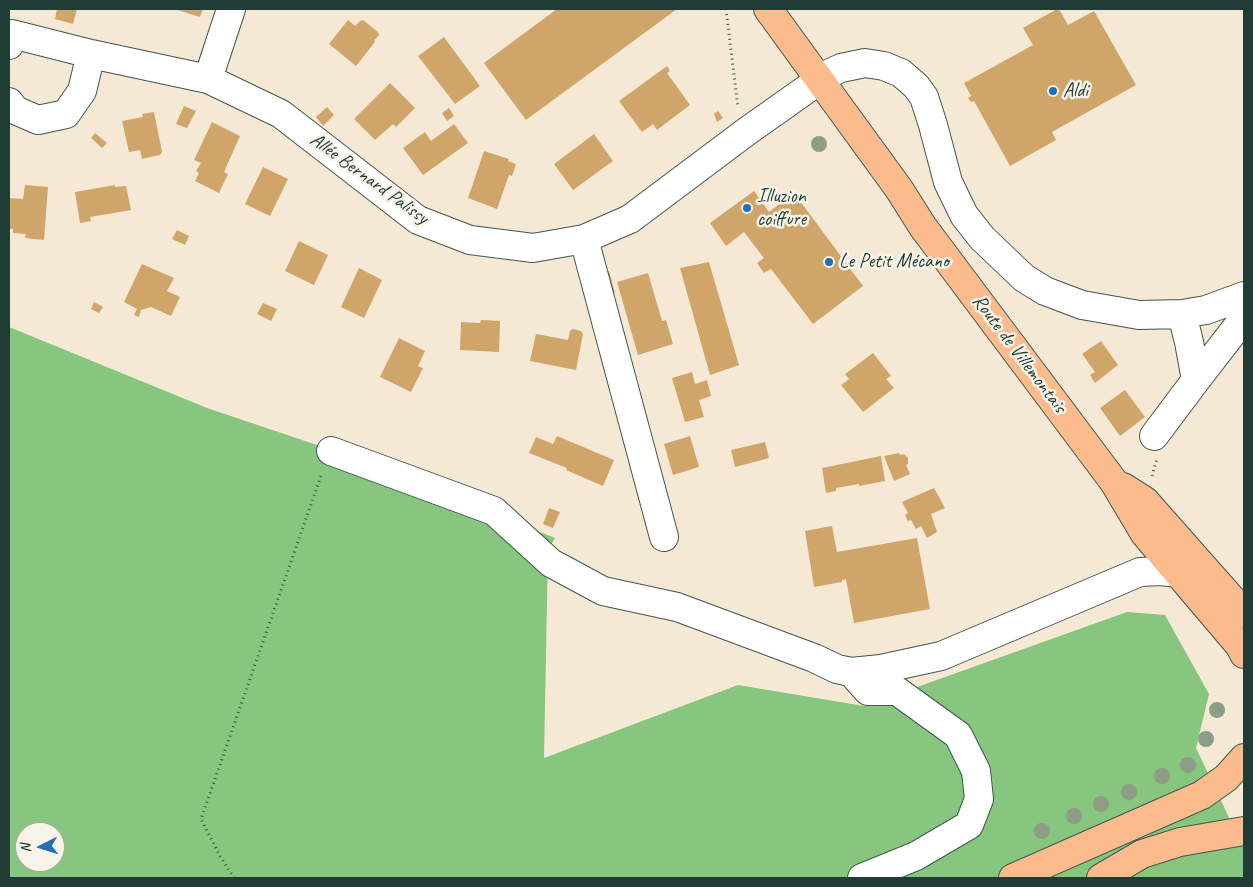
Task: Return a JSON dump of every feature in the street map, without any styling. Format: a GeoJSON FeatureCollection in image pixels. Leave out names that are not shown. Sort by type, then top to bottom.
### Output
{"type":"FeatureCollection","features":[{"type":"Feature","properties":{"kind":"main road","name":"Route de Villemontais"},"geometry":{"type":"LineString","coordinates":[[749,9],[814,84]]}},
{"type":"Feature","properties":{"kind":"main road","name":"Route de Villemontais"},"geometry":{"type":"LineString","coordinates":[[768,9],[814,84],[830,118],[893,196],[924,227],[1114,482],[1145,534],[1158,562],[1240,646],[1244,654]]}},
{"type":"Feature","properties":{"kind":"main road"},"geometry":{"type":"LineString","coordinates":[[1114,482],[1145,501],[1244,613]]}},
{"type":"Feature","properties":{"kind":"main road"},"geometry":{"type":"LineString","coordinates":[[1012,878],[1202,795],[1226,778],[1244,758]]}},
{"type":"Feature","properties":{"kind":"main road"},"geometry":{"type":"LineString","coordinates":[[1101,878],[1142,854],[1180,842],[1244,831]]}},
{"type":"Feature","properties":{"kind":"street"},"geometry":{"type":"LineString","coordinates":[[208,79],[231,9]]}},
{"type":"Feature","properties":{"kind":"street","name":"Allée Bernard Palissy"},"geometry":{"type":"LineString","coordinates":[[9,45],[12,34],[91,54],[208,79],[281,114],[418,220],[470,240],[533,248],[584,239],[630,218],[828,74],[841,68],[865,63],[884,66],[901,73],[916,86],[924,97],[948,182],[964,215],[982,238],[1024,278],[1046,291],[1082,305],[1139,315],[1182,314],[1206,310],[1244,296]]}},
{"type":"Feature","properties":{"kind":"street"},"geometry":{"type":"LineString","coordinates":[[9,102],[14,110],[38,120],[66,114],[82,91],[91,54]]}},
{"type":"Feature","properties":{"kind":"street"},"geometry":{"type":"LineString","coordinates":[[584,239],[664,537]]}},
{"type":"Feature","properties":{"kind":"street"},"geometry":{"type":"LineString","coordinates":[[1182,314],[1196,380]]}},
{"type":"Feature","properties":{"kind":"street"},"geometry":{"type":"LineString","coordinates":[[1154,436],[1244,318]]}},
{"type":"Feature","properties":{"kind":"street"},"geometry":{"type":"LineString","coordinates":[[331,451],[494,511],[551,564],[603,591],[677,607],[814,658],[837,669],[851,672],[881,670],[941,656],[1158,562],[1179,556],[1234,618],[1244,620]]}},
{"type":"Feature","properties":{"kind":"street"},"geometry":{"type":"LineString","coordinates":[[851,672],[868,691],[897,690],[958,735],[976,771],[979,799],[969,826],[916,856],[862,878]]}},
{"type":"Feature","properties":{"kind":"path"},"geometry":{"type":"LineString","coordinates":[[726,9],[739,116],[746,132]]}},
{"type":"Feature","properties":{"kind":"path"},"geometry":{"type":"LineString","coordinates":[[234,878],[201,819],[331,451]]}},
{"type":"Feature","properties":{"kind":"green space"},"geometry":{"type":"Polygon","coordinates":[[[9,327],[207,408],[320,446],[555,538],[548,550],[544,758],[738,685],[864,706],[1127,612],[1165,615],[1209,694],[1196,748],[1244,849],[1244,878],[9,878],[9,327]]]}},
{"type":"Feature","properties":{"kind":"building"},"geometry":{"type":"Polygon","coordinates":[[[57,9],[77,9],[73,24],[55,19],[57,9]]]}},
{"type":"Feature","properties":{"kind":"building"},"geometry":{"type":"Polygon","coordinates":[[[174,9],[203,9],[200,17],[174,9]]]}},
{"type":"Feature","properties":{"kind":"building"},"geometry":{"type":"Polygon","coordinates":[[[557,9],[677,9],[526,120],[484,63],[557,9]]]}},
{"type":"Feature","properties":{"kind":"building"},"geometry":{"type":"Polygon","coordinates":[[[1059,9],[1068,25],[1094,11],[1136,85],[1052,132],[1056,140],[1010,166],[974,101],[971,102],[968,98],[971,96],[964,83],[1033,45],[1023,28],[1059,9]]]}},
{"type":"Feature","properties":{"kind":"building"},"geometry":{"type":"Polygon","coordinates":[[[348,20],[355,26],[363,20],[378,32],[379,35],[356,66],[329,44],[348,20]]]}},
{"type":"Feature","properties":{"kind":"building"},"geometry":{"type":"Polygon","coordinates":[[[444,37],[480,86],[455,104],[418,56],[444,37]]]}},
{"type":"Feature","properties":{"kind":"building"},"geometry":{"type":"Polygon","coordinates":[[[667,66],[670,71],[667,73],[690,105],[657,130],[653,124],[642,132],[619,101],[667,66]]]}},
{"type":"Feature","properties":{"kind":"building"},"geometry":{"type":"Polygon","coordinates":[[[390,83],[415,108],[396,127],[393,124],[375,140],[354,119],[390,83]]]}},
{"type":"Feature","properties":{"kind":"building"},"geometry":{"type":"Polygon","coordinates":[[[184,106],[196,111],[187,128],[176,124],[184,106]]]}},
{"type":"Feature","properties":{"kind":"building"},"geometry":{"type":"Polygon","coordinates":[[[327,107],[334,115],[323,126],[316,117],[327,107]]]}},
{"type":"Feature","properties":{"kind":"building"},"geometry":{"type":"Polygon","coordinates":[[[449,108],[454,116],[447,121],[442,113],[449,108]]]}},
{"type":"Feature","properties":{"kind":"building"},"geometry":{"type":"Polygon","coordinates":[[[718,111],[723,118],[717,122],[714,114],[718,111]]]}},
{"type":"Feature","properties":{"kind":"building"},"geometry":{"type":"Polygon","coordinates":[[[154,112],[162,152],[160,155],[142,159],[140,150],[129,152],[122,121],[143,117],[142,114],[154,112]]]}},
{"type":"Feature","properties":{"kind":"building"},"geometry":{"type":"Polygon","coordinates":[[[212,122],[240,136],[224,172],[228,174],[219,193],[195,181],[199,173],[196,171],[201,163],[194,160],[212,122]]]}},
{"type":"Feature","properties":{"kind":"building"},"geometry":{"type":"Polygon","coordinates":[[[454,124],[468,143],[423,175],[403,148],[425,132],[431,141],[454,124]]]}},
{"type":"Feature","properties":{"kind":"building"},"geometry":{"type":"Polygon","coordinates":[[[95,133],[107,143],[102,148],[91,138],[95,133]]]}},
{"type":"Feature","properties":{"kind":"building"},"geometry":{"type":"Polygon","coordinates":[[[594,134],[613,161],[573,190],[554,164],[594,134]]]}},
{"type":"Feature","properties":{"kind":"building"},"geometry":{"type":"Polygon","coordinates":[[[484,151],[509,159],[508,161],[516,164],[512,176],[509,175],[497,209],[468,198],[484,151]]]}},
{"type":"Feature","properties":{"kind":"building"},"geometry":{"type":"Polygon","coordinates":[[[263,167],[288,179],[270,216],[245,204],[263,167]]]}},
{"type":"Feature","properties":{"kind":"building"},"geometry":{"type":"Polygon","coordinates":[[[25,185],[48,187],[44,240],[25,238],[26,234],[13,233],[13,229],[9,229],[9,198],[23,199],[25,185]]]}},
{"type":"Feature","properties":{"kind":"building"},"geometry":{"type":"Polygon","coordinates":[[[115,185],[115,187],[126,186],[131,210],[90,217],[91,221],[80,223],[75,192],[115,185]]]}},
{"type":"Feature","properties":{"kind":"building"},"geometry":{"type":"Polygon","coordinates":[[[754,191],[769,212],[794,193],[863,286],[813,324],[771,269],[764,273],[757,263],[764,258],[744,232],[726,246],[710,223],[754,191]]]}},
{"type":"Feature","properties":{"kind":"building"},"geometry":{"type":"Polygon","coordinates":[[[177,230],[189,236],[185,245],[172,239],[177,230]]]}},
{"type":"Feature","properties":{"kind":"building"},"geometry":{"type":"Polygon","coordinates":[[[299,241],[328,255],[314,285],[285,271],[299,241]]]}},
{"type":"Feature","properties":{"kind":"building"},"geometry":{"type":"Polygon","coordinates":[[[709,262],[739,365],[710,375],[680,268],[709,262]]]}},
{"type":"Feature","properties":{"kind":"building"},"geometry":{"type":"Polygon","coordinates":[[[142,264],[174,278],[167,291],[180,297],[171,316],[151,307],[141,310],[139,317],[134,315],[137,309],[124,302],[142,264]]]}},
{"type":"Feature","properties":{"kind":"building"},"geometry":{"type":"Polygon","coordinates":[[[359,268],[382,280],[364,318],[341,307],[359,268]]]}},
{"type":"Feature","properties":{"kind":"building"},"geometry":{"type":"Polygon","coordinates":[[[609,271],[615,293],[604,297],[598,274],[609,271]]]}},
{"type":"Feature","properties":{"kind":"building"},"geometry":{"type":"Polygon","coordinates":[[[648,273],[662,321],[666,320],[673,344],[638,355],[617,282],[648,273]]]}},
{"type":"Feature","properties":{"kind":"building"},"geometry":{"type":"Polygon","coordinates":[[[94,302],[103,307],[99,313],[91,309],[94,302]]]}},
{"type":"Feature","properties":{"kind":"building"},"geometry":{"type":"Polygon","coordinates":[[[263,303],[277,309],[271,321],[257,314],[263,303]]]}},
{"type":"Feature","properties":{"kind":"building"},"geometry":{"type":"Polygon","coordinates":[[[481,320],[500,321],[499,352],[460,350],[461,322],[480,323],[481,320]]]}},
{"type":"Feature","properties":{"kind":"building"},"geometry":{"type":"Polygon","coordinates":[[[573,329],[581,331],[583,334],[576,370],[530,361],[536,334],[568,340],[570,331],[573,329]]]}},
{"type":"Feature","properties":{"kind":"building"},"geometry":{"type":"Polygon","coordinates":[[[399,338],[425,351],[418,366],[423,368],[411,392],[380,377],[399,338]]]}},
{"type":"Feature","properties":{"kind":"building"},"geometry":{"type":"Polygon","coordinates":[[[1101,341],[1118,365],[1095,383],[1090,375],[1095,372],[1082,354],[1101,341]]]}},
{"type":"Feature","properties":{"kind":"building"},"geometry":{"type":"Polygon","coordinates":[[[873,353],[891,376],[886,379],[894,388],[863,412],[841,385],[849,379],[845,374],[873,353]]]}},
{"type":"Feature","properties":{"kind":"building"},"geometry":{"type":"Polygon","coordinates":[[[692,372],[695,384],[707,380],[711,396],[699,400],[704,417],[685,422],[672,378],[692,372]]]}},
{"type":"Feature","properties":{"kind":"building"},"geometry":{"type":"Polygon","coordinates":[[[1125,390],[1145,417],[1120,436],[1100,408],[1125,390]]]}},
{"type":"Feature","properties":{"kind":"building"},"geometry":{"type":"Polygon","coordinates":[[[557,436],[614,460],[603,486],[566,470],[567,468],[529,453],[536,437],[553,444],[557,436]]]}},
{"type":"Feature","properties":{"kind":"building"},"geometry":{"type":"Polygon","coordinates":[[[690,436],[699,467],[673,475],[664,444],[690,436]]]}},
{"type":"Feature","properties":{"kind":"building"},"geometry":{"type":"Polygon","coordinates":[[[765,442],[769,458],[735,467],[731,450],[765,442]]]}},
{"type":"Feature","properties":{"kind":"building"},"geometry":{"type":"Polygon","coordinates":[[[899,453],[900,455],[904,454],[908,458],[908,464],[906,465],[910,474],[894,481],[884,456],[899,453]]]}},
{"type":"Feature","properties":{"kind":"building"},"geometry":{"type":"Polygon","coordinates":[[[881,456],[885,481],[836,488],[836,491],[826,493],[822,468],[881,456]]]}},
{"type":"Feature","properties":{"kind":"building"},"geometry":{"type":"Polygon","coordinates":[[[934,488],[945,508],[931,514],[937,532],[927,538],[921,526],[916,529],[911,520],[908,521],[905,515],[908,513],[902,502],[934,488]]]}},
{"type":"Feature","properties":{"kind":"building"},"geometry":{"type":"Polygon","coordinates":[[[549,508],[560,512],[553,528],[543,524],[549,508]]]}},
{"type":"Feature","properties":{"kind":"building"},"geometry":{"type":"Polygon","coordinates":[[[832,526],[837,552],[917,538],[930,609],[854,623],[846,579],[842,580],[842,582],[814,587],[805,531],[832,526]]]}},
{"type":"Feature","properties":{"kind":"place","name":"Aldi"},"geometry":{"type":"Point","coordinates":[1053,91]}},
{"type":"Feature","properties":{"kind":"place","name":"Illuzion coiffure"},"geometry":{"type":"Point","coordinates":[747,208]}},
{"type":"Feature","properties":{"kind":"place","name":"Le Petit Mécano"},"geometry":{"type":"Point","coordinates":[829,262]}}]}
